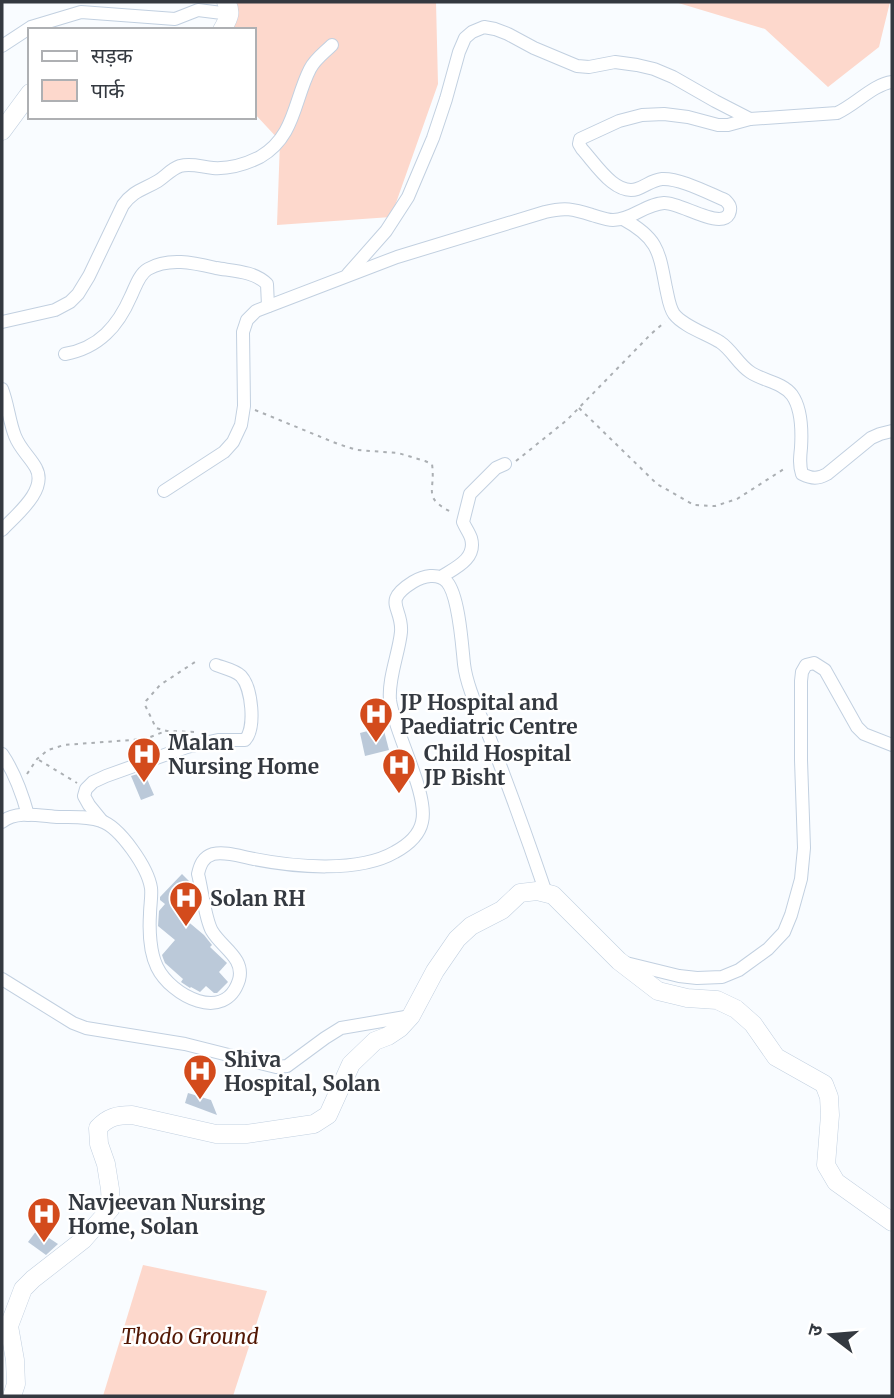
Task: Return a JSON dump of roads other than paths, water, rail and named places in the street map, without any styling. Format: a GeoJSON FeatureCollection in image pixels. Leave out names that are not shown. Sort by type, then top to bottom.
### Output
{"type":"FeatureCollection","features":[{"type":"Feature","properties":{"kind":"main road"},"geometry":{"type":"LineString","coordinates":[[2,131],[28,96]]}},
{"type":"Feature","properties":{"kind":"main road"},"geometry":{"type":"LineString","coordinates":[[12,1396],[16,1384],[15,1360],[9,1325],[23,1289],[83,1240],[111,1208],[106,1164],[99,1144],[98,1128],[105,1120],[118,1115],[132,1115],[216,1134],[246,1134],[314,1124],[328,1115],[351,1064],[375,1041],[400,1028],[411,1016],[449,948],[471,926],[502,910],[520,893],[537,891],[553,895],[619,961],[658,990],[687,998],[717,1000],[736,1009],[753,1024],[776,1057],[824,1084],[829,1097],[830,1115],[826,1164],[836,1182],[892,1222]]}},
{"type":"Feature","properties":{"kind":"street"},"geometry":{"type":"LineString","coordinates":[[29,28],[81,12],[174,19],[198,10],[226,15]]}},
{"type":"Feature","properties":{"kind":"street"},"geometry":{"type":"LineString","coordinates":[[345,277],[386,230],[408,197],[433,138],[465,38],[484,27],[508,34],[577,66],[615,62],[654,69],[750,119]]}},
{"type":"Feature","properties":{"kind":"street"},"geometry":{"type":"LineString","coordinates":[[2,46],[28,29]]}},
{"type":"Feature","properties":{"kind":"street"},"geometry":{"type":"LineString","coordinates":[[2,322],[55,310],[70,302],[89,276],[123,205],[131,194],[158,181],[173,169],[199,165],[213,168],[236,166],[260,156],[274,145],[295,113],[310,69],[316,59],[332,45]]}},
{"type":"Feature","properties":{"kind":"street"},"geometry":{"type":"LineString","coordinates":[[164,491],[224,452],[233,442],[241,425],[244,406],[243,332],[247,320],[256,312],[397,257],[562,208],[611,220],[623,219],[650,205],[666,203],[679,205],[708,218],[725,218],[730,208],[725,200],[673,180],[662,179],[632,190],[622,189],[614,184],[582,149],[580,139],[619,121],[642,115],[676,116],[728,125],[750,119],[837,113],[877,87],[892,82]]}},
{"type":"Feature","properties":{"kind":"street"},"geometry":{"type":"LineString","coordinates":[[623,219],[644,232],[653,242],[661,258],[674,314],[729,348],[750,373],[774,382],[791,393],[800,416],[799,459],[802,474],[814,479],[821,478],[871,438],[892,431]]}},
{"type":"Feature","properties":{"kind":"street"},"geometry":{"type":"LineString","coordinates":[[65,354],[79,351],[97,342],[126,308],[137,282],[146,270],[164,263],[185,262],[255,275],[267,284],[268,306]]}},
{"type":"Feature","properties":{"kind":"street"},"geometry":{"type":"LineString","coordinates":[[2,389],[15,436],[39,476],[31,500],[2,530]]}},
{"type":"Feature","properties":{"kind":"street"},"geometry":{"type":"LineString","coordinates":[[215,665],[239,674],[247,685],[252,727],[244,740],[218,740],[187,747],[93,782],[86,789],[84,796],[102,821],[114,828],[148,874],[151,890],[149,916],[156,966],[166,981],[183,993],[210,1004],[224,1000],[232,994],[241,972],[239,963],[210,926],[198,874],[204,859],[213,854],[229,854],[289,864],[355,864],[385,858],[407,845],[416,834],[422,821],[421,797],[390,697],[401,628],[395,607],[396,598],[415,581],[428,576],[441,577],[468,559],[472,542],[463,522],[470,494],[496,468],[505,464]]}},
{"type":"Feature","properties":{"kind":"street"},"geometry":{"type":"LineString","coordinates":[[441,577],[451,590],[459,621],[465,674],[546,893]]}},
{"type":"Feature","properties":{"kind":"street"},"geometry":{"type":"LineString","coordinates":[[619,961],[679,976],[722,977],[738,970],[768,949],[785,932],[802,879],[804,848],[801,681],[806,665],[814,663],[825,670],[857,727],[864,734],[892,745]]}},
{"type":"Feature","properties":{"kind":"street"},"geometry":{"type":"LineString","coordinates":[[2,754],[11,767],[28,815]]}},
{"type":"Feature","properties":{"kind":"street"},"geometry":{"type":"LineString","coordinates":[[2,822],[9,816],[28,815],[102,821]]}},
{"type":"Feature","properties":{"kind":"street"},"geometry":{"type":"LineString","coordinates":[[2,979],[73,1023],[86,1028],[185,1044],[276,1067],[287,1066],[341,1028],[411,1016]]}},
{"type":"Feature","properties":{"kind":"place","name":"JP Hospital and Paediatric Centre"},"geometry":{"type":"Point","coordinates":[376,744]}},
{"type":"Feature","properties":{"kind":"place","name":"Malan Nursing Home"},"geometry":{"type":"Point","coordinates":[144,784]}},
{"type":"Feature","properties":{"kind":"place","name":"Child Hospital JP Bisht"},"geometry":{"type":"Point","coordinates":[399,795]}},
{"type":"Feature","properties":{"kind":"place","name":"Solan RH"},"geometry":{"type":"Point","coordinates":[186,928]}},
{"type":"Feature","properties":{"kind":"place","name":"Shiva Hospital, Solan"},"geometry":{"type":"Point","coordinates":[200,1101]}},
{"type":"Feature","properties":{"kind":"place","name":"Navjeevan Nursing Home, Solan"},"geometry":{"type":"Point","coordinates":[44,1244]}},
{"type":"Feature","properties":{"kind":"park label","name":"Thodo Ground"},"geometry":{"type":"Point","coordinates":[190,1336]}}]}
